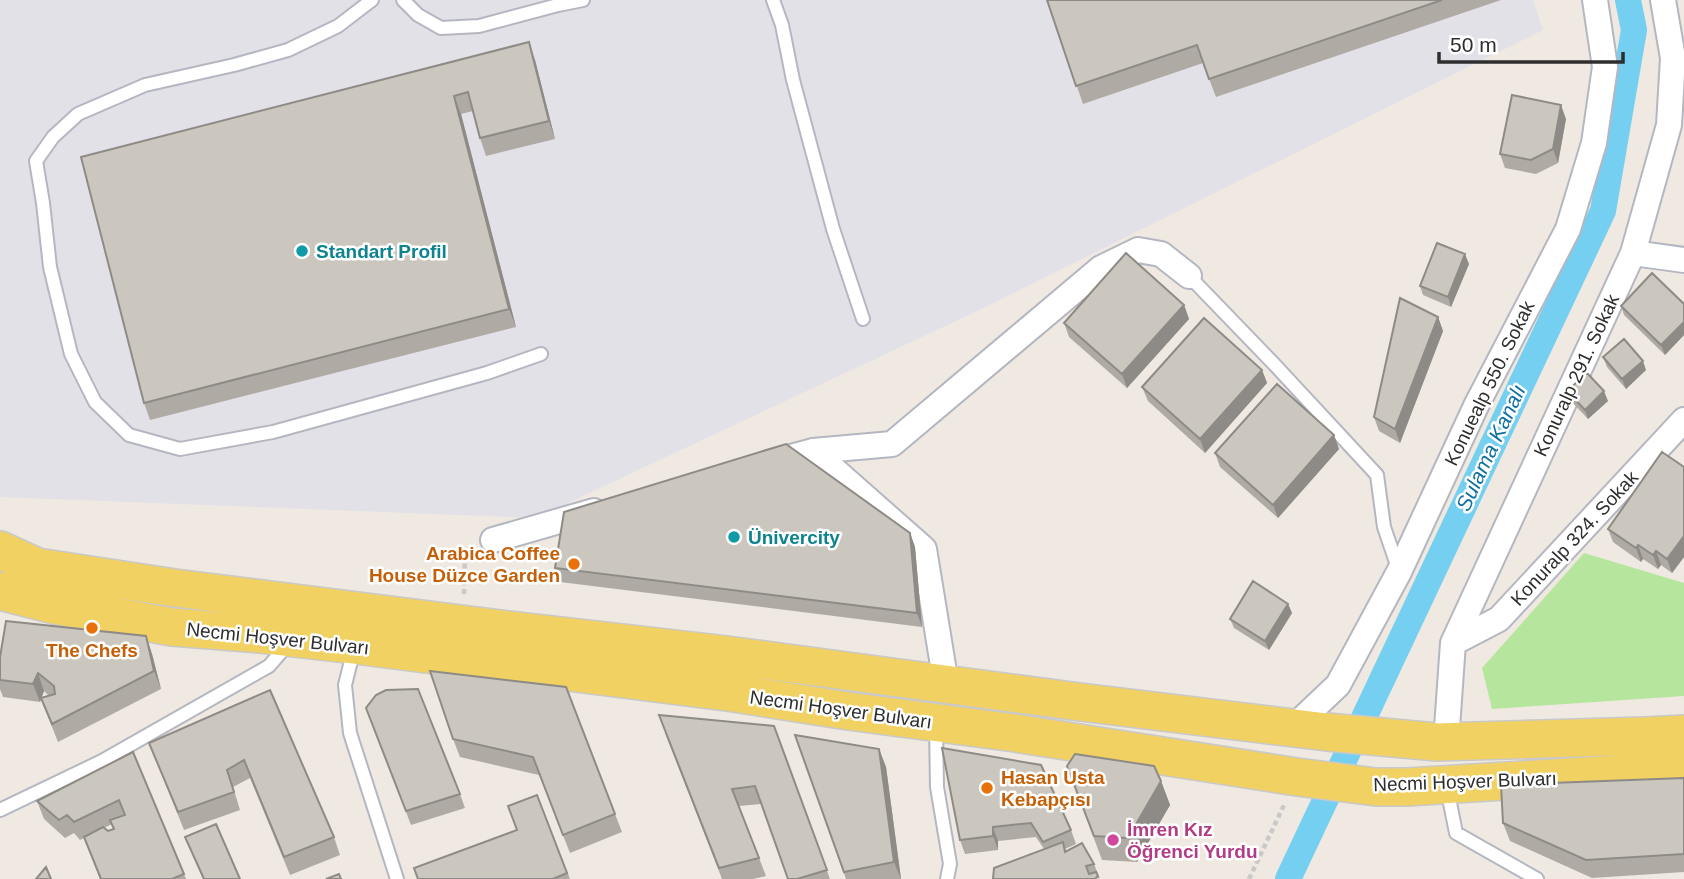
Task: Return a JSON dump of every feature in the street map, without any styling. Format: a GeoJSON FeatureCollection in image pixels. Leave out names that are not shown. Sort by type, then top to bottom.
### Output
{"type":"FeatureCollection","features":[{"type":"Feature","properties":{"kind":"main road","name":"Necmi Hoşver Bulvarı"},"geometry":{"type":"LineString","coordinates":[[0,550],[50,569],[176,588],[1327,732],[1441,742],[1684,734]]}},
{"type":"Feature","properties":{"kind":"main road","name":"Necmi Hoşver Bulvarı"},"geometry":{"type":"LineString","coordinates":[[0,591],[54,606],[172,627],[355,645],[734,693],[1376,787],[1684,770]]}},
{"type":"Feature","properties":{"kind":"street","name":"Konuealp 550. Sokak"},"geometry":{"type":"LineString","coordinates":[[1283,727],[1300,721],[1338,685],[1399,572],[1476,406],[1567,229],[1594,143],[1605,67],[1595,0]]}},
{"type":"Feature","properties":{"kind":"street","name":"Konuralp 291. Sokak"},"geometry":{"type":"LineString","coordinates":[[1441,742],[1453,643],[1633,253],[1669,125],[1673,58],[1663,0]]}},
{"type":"Feature","properties":{"kind":"street"},"geometry":{"type":"LineString","coordinates":[[751,467],[813,451],[892,444],[1101,268],[1138,250],[1161,254],[1189,276]]}},
{"type":"Feature","properties":{"kind":"street"},"geometry":{"type":"LineString","coordinates":[[1633,253],[1684,260]]}},
{"type":"Feature","properties":{"kind":"street","name":"Konuralp 324. Sokak"},"geometry":{"type":"LineString","coordinates":[[1453,643],[1499,619],[1684,420]]}},
{"type":"Feature","properties":{"kind":"street"},"geometry":{"type":"LineString","coordinates":[[813,451],[924,549],[946,684]]}},
{"type":"Feature","properties":{"kind":"street"},"geometry":{"type":"LineString","coordinates":[[493,540],[611,506]]}},
{"type":"Feature","properties":{"kind":"lane"},"geometry":{"type":"LineString","coordinates":[[372,0],[338,26],[288,50],[145,85],[78,114],[53,136],[36,161],[50,267],[71,354],[95,402],[129,435],[180,449],[273,432],[487,373],[541,354]]}},
{"type":"Feature","properties":{"kind":"lane"},"geometry":{"type":"LineString","coordinates":[[403,0],[418,15],[441,28],[479,26],[583,0]]}},
{"type":"Feature","properties":{"kind":"lane"},"geometry":{"type":"LineString","coordinates":[[773,0],[782,25],[793,80],[833,229],[863,319]]}},
{"type":"Feature","properties":{"kind":"lane"},"geometry":{"type":"LineString","coordinates":[[1189,276],[1377,475],[1384,527],[1399,572]]}},
{"type":"Feature","properties":{"kind":"lane"},"geometry":{"type":"LineString","coordinates":[[0,810],[102,761],[269,666],[293,639]]}},
{"type":"Feature","properties":{"kind":"lane"},"geometry":{"type":"LineString","coordinates":[[355,645],[345,685],[350,733],[397,879]]}},
{"type":"Feature","properties":{"kind":"lane"},"geometry":{"type":"LineString","coordinates":[[936,723],[937,787],[950,864],[947,879]]}},
{"type":"Feature","properties":{"kind":"lane"},"geometry":{"type":"LineString","coordinates":[[1446,785],[1456,833],[1537,879]]}},
{"type":"Feature","properties":{"kind":"path"},"geometry":{"type":"LineString","coordinates":[[464,625],[465,551],[493,540]]}},
{"type":"Feature","properties":{"kind":"path"},"geometry":{"type":"LineString","coordinates":[[1249,879],[1297,777]]}},
{"type":"Feature","properties":{"kind":"shaded area","name":"Standart Profil"},"geometry":{"type":"Polygon","coordinates":[[[0,0],[1533,0],[1543,30],[973,313],[536,518],[0,497],[0,0]]]}},
{"type":"Feature","properties":{"kind":"green space"},"geometry":{"type":"Polygon","coordinates":[[[1584,553],[1684,583],[1684,696],[1492,709],[1482,668],[1584,553]]]}},
{"type":"Feature","properties":{"kind":"building"},"geometry":{"type":"Polygon","coordinates":[[[1047,0],[1442,0],[1209,79],[1197,45],[1076,86],[1047,0]]]}},
{"type":"Feature","properties":{"kind":"building","name":"Standart Profil"},"geometry":{"type":"Polygon","coordinates":[[[529,42],[549,121],[480,138],[468,92],[454,96],[509,309],[144,403],[81,157],[529,42]]]}},
{"type":"Feature","properties":{"kind":"building"},"geometry":{"type":"Polygon","coordinates":[[[1512,95],[1561,105],[1553,149],[1531,160],[1500,154],[1512,95]]]}},
{"type":"Feature","properties":{"kind":"building"},"geometry":{"type":"Polygon","coordinates":[[[1437,243],[1465,254],[1448,297],[1420,286],[1437,243]]]}},
{"type":"Feature","properties":{"kind":"building"},"geometry":{"type":"Polygon","coordinates":[[[1126,253],[1184,305],[1122,374],[1064,323],[1126,253]]]}},
{"type":"Feature","properties":{"kind":"building"},"geometry":{"type":"Polygon","coordinates":[[[1652,273],[1684,304],[1684,322],[1661,345],[1621,306],[1652,273]]]}},
{"type":"Feature","properties":{"kind":"building"},"geometry":{"type":"Polygon","coordinates":[[[1400,298],[1438,317],[1395,429],[1374,417],[1400,298]]]}},
{"type":"Feature","properties":{"kind":"building"},"geometry":{"type":"Polygon","coordinates":[[[1204,318],[1262,370],[1200,439],[1142,387],[1204,318]]]}},
{"type":"Feature","properties":{"kind":"building"},"geometry":{"type":"Polygon","coordinates":[[[1624,339],[1643,361],[1622,379],[1603,357],[1624,339]]]}},
{"type":"Feature","properties":{"kind":"building"},"geometry":{"type":"Polygon","coordinates":[[[1587,373],[1604,391],[1585,410],[1567,391],[1587,373]]]}},
{"type":"Feature","properties":{"kind":"building"},"geometry":{"type":"Polygon","coordinates":[[[1277,384],[1334,435],[1273,505],[1215,453],[1277,384]]]}},
{"type":"Feature","properties":{"kind":"building","name":"Ünivercity"},"geometry":{"type":"Polygon","coordinates":[[[786,444],[910,533],[917,613],[555,568],[564,512],[786,444]]]}},
{"type":"Feature","properties":{"kind":"building"},"geometry":{"type":"Polygon","coordinates":[[[1662,452],[1684,467],[1684,536],[1667,559],[1656,551],[1653,555],[1638,545],[1636,548],[1608,529],[1662,452]]]}},
{"type":"Feature","properties":{"kind":"building"},"geometry":{"type":"Polygon","coordinates":[[[1253,581],[1288,604],[1265,641],[1230,619],[1253,581]]]}},
{"type":"Feature","properties":{"kind":"building"},"geometry":{"type":"Polygon","coordinates":[[[6,621],[146,636],[154,671],[52,724],[41,698],[55,694],[54,686],[38,673],[33,684],[0,680],[0,657],[6,621]]]}},
{"type":"Feature","properties":{"kind":"building"},"geometry":{"type":"Polygon","coordinates":[[[430,671],[566,687],[615,814],[563,835],[533,757],[453,739],[430,671]]]}},
{"type":"Feature","properties":{"kind":"building"},"geometry":{"type":"Polygon","coordinates":[[[418,689],[460,794],[406,811],[366,708],[376,695],[386,690],[418,689]]]}},
{"type":"Feature","properties":{"kind":"building"},"geometry":{"type":"Polygon","coordinates":[[[270,690],[334,837],[284,857],[244,760],[227,770],[234,792],[178,812],[149,743],[270,690]]]}},
{"type":"Feature","properties":{"kind":"building"},"geometry":{"type":"Polygon","coordinates":[[[659,715],[774,726],[827,870],[788,879],[755,786],[732,789],[759,858],[719,868],[659,715]]]}},
{"type":"Feature","properties":{"kind":"building"},"geometry":{"type":"Polygon","coordinates":[[[795,735],[879,749],[894,862],[844,872],[795,735]]]}},
{"type":"Feature","properties":{"kind":"building"},"geometry":{"type":"Polygon","coordinates":[[[942,748],[1041,765],[1071,830],[1043,842],[1031,823],[993,827],[993,836],[960,840],[942,748]]]}},
{"type":"Feature","properties":{"kind":"building"},"geometry":{"type":"Polygon","coordinates":[[[133,752],[184,874],[172,879],[101,879],[84,837],[103,827],[108,831],[114,829],[110,820],[125,815],[119,800],[74,822],[67,815],[59,820],[37,801],[133,752]]]}},
{"type":"Feature","properties":{"kind":"building"},"geometry":{"type":"Polygon","coordinates":[[[1075,754],[1154,766],[1161,781],[1128,838],[1094,836],[1067,766],[1075,754]]]}},
{"type":"Feature","properties":{"kind":"building"},"geometry":{"type":"Polygon","coordinates":[[[1684,778],[1684,854],[1586,860],[1503,823],[1501,785],[1684,778]]]}},
{"type":"Feature","properties":{"kind":"building"},"geometry":{"type":"Polygon","coordinates":[[[537,795],[567,873],[553,879],[418,879],[414,868],[517,830],[508,806],[537,795]]]}},
{"type":"Feature","properties":{"kind":"building"},"geometry":{"type":"Polygon","coordinates":[[[216,824],[240,879],[204,879],[185,837],[216,824]]]}},
{"type":"Feature","properties":{"kind":"building"},"geometry":{"type":"Polygon","coordinates":[[[1063,842],[1065,852],[1082,843],[1094,864],[1086,866],[1089,874],[1096,872],[1098,876],[1095,879],[993,879],[994,868],[1063,842]]]}},
{"type":"Feature","properties":{"kind":"building"},"geometry":{"type":"Polygon","coordinates":[[[46,867],[51,879],[36,879],[46,867]]]}},
{"type":"Feature","properties":{"kind":"building"},"geometry":{"type":"Polygon","coordinates":[[[339,874],[341,879],[326,879],[339,874]]]}},
{"type":"Feature","properties":{"kind":"waterway","name":"Sulama Kanalı"},"geometry":{"type":"LineString","coordinates":[[1288,879],[1603,211],[1634,30],[1628,0]]}},
{"type":"Feature","properties":{"kind":"place","name":"Standart Profil"},"geometry":{"type":"Point","coordinates":[302,251]}},
{"type":"Feature","properties":{"kind":"place","name":"Ünivercity"},"geometry":{"type":"Point","coordinates":[734,537]}},
{"type":"Feature","properties":{"kind":"place","name":"Arabica Coffee House Düzce Garden"},"geometry":{"type":"Point","coordinates":[574,564]}},
{"type":"Feature","properties":{"kind":"place","name":"The Chefs"},"geometry":{"type":"Point","coordinates":[92,628]}},
{"type":"Feature","properties":{"kind":"place","name":"Hasan Usta Kebapçısı"},"geometry":{"type":"Point","coordinates":[987,788]}},
{"type":"Feature","properties":{"kind":"place","name":"İmren Kız Öğrenci Yurdu"},"geometry":{"type":"Point","coordinates":[1113,840]}}]}
